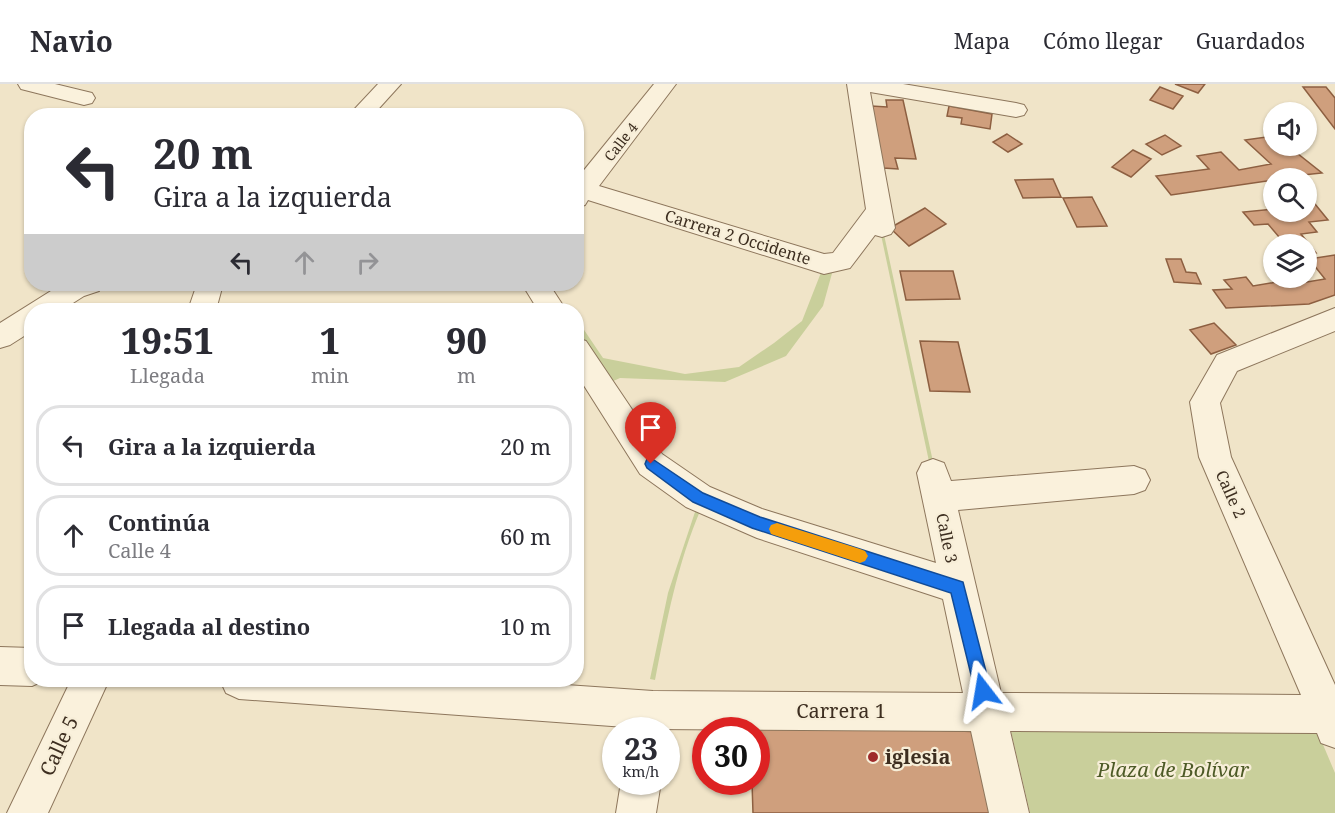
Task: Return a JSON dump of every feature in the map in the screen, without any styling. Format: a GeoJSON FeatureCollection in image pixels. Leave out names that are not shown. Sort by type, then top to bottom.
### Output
{"type":"FeatureCollection","features":[{"type":"Feature","properties":{"kind":"street"},"geometry":{"type":"LineString","coordinates":[[28,84],[87,99]]}},
{"type":"Feature","properties":{"kind":"street"},"geometry":{"type":"LineString","coordinates":[[368,108],[390,84]]}},
{"type":"Feature","properties":{"kind":"street","name":"Calle 4"},"geometry":{"type":"LineString","coordinates":[[584,185],[665,84]]}},
{"type":"Feature","properties":{"kind":"street","name":"Carrera 2 Occidente"},"geometry":{"type":"LineString","coordinates":[[584,194],[824,264],[841,261],[880,220],[858,84]]}},
{"type":"Feature","properties":{"kind":"street"},"geometry":{"type":"LineString","coordinates":[[864,84],[1016,110]]}},
{"type":"Feature","properties":{"kind":"street"},"geometry":{"type":"LineString","coordinates":[[52,303],[71,291]]}},
{"type":"Feature","properties":{"kind":"street","name":"Calle 2"},"geometry":{"type":"LineString","coordinates":[[1332,719],[1215,457],[1205,402],[1227,363],[1335,319]]}},
{"type":"Feature","properties":{"kind":"street"},"geometry":{"type":"LineString","coordinates":[[0,337],[24,321]]}},
{"type":"Feature","properties":{"kind":"street"},"geometry":{"type":"LineString","coordinates":[[584,361],[651,464],[698,497],[757,523],[958,587]]}},
{"type":"Feature","properties":{"kind":"street","name":"Calle 3"},"geometry":{"type":"LineString","coordinates":[[1010,813],[935,485],[1134,480]]}},
{"type":"Feature","properties":{"kind":"street"},"geometry":{"type":"LineString","coordinates":[[0,666],[24,667]]}},
{"type":"Feature","properties":{"kind":"street","name":"Calle 5"},"geometry":{"type":"LineString","coordinates":[[27,813],[87,687]]}},
{"type":"Feature","properties":{"kind":"street","name":"Carrera 1"},"geometry":{"type":"LineString","coordinates":[[311,687],[621,717]]}},
{"type":"Feature","properties":{"kind":"street","name":"Carrera 1"},"geometry":{"type":"LineString","coordinates":[[680,719],[988,711],[1332,719]]}},
{"type":"Feature","properties":{"kind":"street"},"geometry":{"type":"LineString","coordinates":[[636,813],[639,795]]}},
{"type":"Feature","properties":{"kind":"green space"},"geometry":{"type":"Polygon","coordinates":[[[880,230],[883,230],[935,471],[931,471],[880,230]]]}},
{"type":"Feature","properties":{"kind":"green space"},"geometry":{"type":"Polygon","coordinates":[[[834,266],[823,306],[786,356],[725,382],[620,378],[609,383],[584,344],[584,330],[603,358],[685,374],[739,367],[802,321],[822,270],[834,266]]]}},
{"type":"Feature","properties":{"kind":"green space"},"geometry":{"type":"Polygon","coordinates":[[[699,500],[704,502],[680,568],[655,680],[650,679],[668,593],[699,500]]]}},
{"type":"Feature","properties":{"kind":"green space","name":"Plaza de Bolívar"},"geometry":{"type":"Polygon","coordinates":[[[1010,727],[1316,728],[1335,773],[1335,813],[1030,813],[1010,727]]]}},
{"type":"Feature","properties":{"kind":"building"},"geometry":{"type":"Polygon","coordinates":[[[1175,84],[1205,84],[1198,93],[1175,84]]]}},
{"type":"Feature","properties":{"kind":"building"},"geometry":{"type":"Polygon","coordinates":[[[1160,87],[1183,96],[1173,109],[1150,100],[1160,87]]]}},
{"type":"Feature","properties":{"kind":"building"},"geometry":{"type":"Polygon","coordinates":[[[1303,87],[1326,87],[1335,98],[1335,129],[1317,105],[1317,102],[1314,102],[1303,87]]]}},
{"type":"Feature","properties":{"kind":"building"},"geometry":{"type":"Polygon","coordinates":[[[886,100],[903,100],[916,159],[895,158],[898,169],[883,168],[872,106],[887,107],[886,100]]]}},
{"type":"Feature","properties":{"kind":"building"},"geometry":{"type":"Polygon","coordinates":[[[949,106],[992,114],[990,129],[961,124],[962,118],[947,116],[949,106]]]}},
{"type":"Feature","properties":{"kind":"building"},"geometry":{"type":"Polygon","coordinates":[[[1007,134],[1022,144],[1008,152],[993,142],[1007,134]]]}},
{"type":"Feature","properties":{"kind":"building"},"geometry":{"type":"Polygon","coordinates":[[[1165,135],[1181,146],[1162,155],[1146,144],[1165,135]]]}},
{"type":"Feature","properties":{"kind":"building"},"geometry":{"type":"Polygon","coordinates":[[[1263,138],[1263,156],[1301,156],[1316,168],[1263,168],[1263,182],[1171,195],[1156,176],[1209,169],[1197,156],[1221,152],[1239,170],[1271,164],[1245,140],[1263,138]]]}},
{"type":"Feature","properties":{"kind":"building"},"geometry":{"type":"Polygon","coordinates":[[[1133,150],[1151,159],[1131,177],[1112,167],[1133,150]]]}},
{"type":"Feature","properties":{"kind":"building"},"geometry":{"type":"Polygon","coordinates":[[[1053,179],[1061,197],[1023,198],[1015,180],[1053,179]]]}},
{"type":"Feature","properties":{"kind":"building"},"geometry":{"type":"Polygon","coordinates":[[[1092,197],[1107,226],[1077,227],[1063,198],[1092,197]]]}},
{"type":"Feature","properties":{"kind":"building"},"geometry":{"type":"Polygon","coordinates":[[[1317,206],[1328,220],[1317,221],[1317,206]]]}},
{"type":"Feature","properties":{"kind":"building"},"geometry":{"type":"Polygon","coordinates":[[[925,208],[946,224],[909,246],[890,228],[925,208]]]}},
{"type":"Feature","properties":{"kind":"building"},"geometry":{"type":"Polygon","coordinates":[[[1263,210],[1263,222],[1309,222],[1317,232],[1276,234],[1268,224],[1254,225],[1243,212],[1263,210]]]}},
{"type":"Feature","properties":{"kind":"building"},"geometry":{"type":"Polygon","coordinates":[[[1335,255],[1335,295],[1309,304],[1226,308],[1213,290],[1232,289],[1224,280],[1246,277],[1253,286],[1263,284],[1263,288],[1317,288],[1317,280],[1325,279],[1317,269],[1317,258],[1335,255]]]}},
{"type":"Feature","properties":{"kind":"building"},"geometry":{"type":"Polygon","coordinates":[[[1166,259],[1181,259],[1186,272],[1196,273],[1201,284],[1174,282],[1166,259]]]}},
{"type":"Feature","properties":{"kind":"building"},"geometry":{"type":"Polygon","coordinates":[[[900,271],[953,271],[960,299],[906,300],[900,271]]]}},
{"type":"Feature","properties":{"kind":"building"},"geometry":{"type":"Polygon","coordinates":[[[1214,323],[1236,345],[1211,354],[1190,330],[1214,323]]]}},
{"type":"Feature","properties":{"kind":"building"},"geometry":{"type":"Polygon","coordinates":[[[920,341],[958,342],[970,392],[930,391],[920,341]]]}},
{"type":"Feature","properties":{"kind":"building","name":"iglesia"},"geometry":{"type":"Polygon","coordinates":[[[770,724],[984,732],[1002,813],[753,813],[752,795],[770,795],[770,724]]]}},
{"type":"Feature","properties":{"kind":"slow traffic"},"geometry":{"type":"LineString","coordinates":[[777,529],[860,556]]}},
{"type":"Feature","properties":{"kind":"place","name":"iglesia"},"geometry":{"type":"Point","coordinates":[873,757]}},
{"type":"Feature","properties":{"kind":"route"},"geometry":{"type":"LineString","coordinates":[[651,464],[698,497],[757,523],[958,587],[983,691]]}}]}
